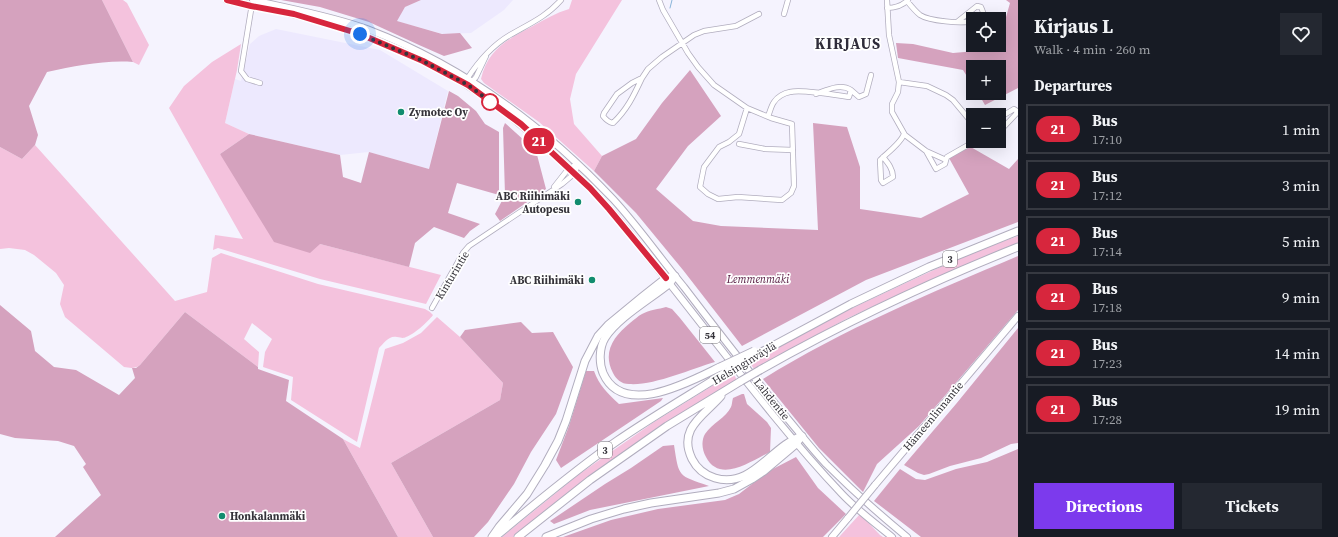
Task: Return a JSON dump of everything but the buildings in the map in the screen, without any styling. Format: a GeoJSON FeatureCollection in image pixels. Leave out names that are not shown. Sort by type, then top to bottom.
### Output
{"type":"FeatureCollection","features":[{"type":"Feature","properties":{"kind":"highway","name":"Helsinginväylä"},"geometry":{"type":"LineString","coordinates":[[494,537],[548,493],[616,442],[722,371],[882,289],[930,267],[1018,231]]}},
{"type":"Feature","properties":{"kind":"highway","name":"Helsinginväylä"},"geometry":{"type":"LineString","coordinates":[[518,537],[590,480],[668,426],[741,381],[819,337],[882,306],[935,281],[1018,247]]}},
{"type":"Feature","properties":{"kind":"highway"},"geometry":{"type":"LineString","coordinates":[[674,276],[613,328],[606,337],[601,351],[600,364],[606,380],[615,388],[629,395],[650,395],[722,371]]}},
{"type":"Feature","properties":{"kind":"highway"},"geometry":{"type":"LineString","coordinates":[[494,537],[499,526],[527,494],[558,441],[585,361],[598,336],[620,315],[668,281]]}},
{"type":"Feature","properties":{"kind":"highway"},"geometry":{"type":"LineString","coordinates":[[725,391],[716,402],[698,418],[690,432],[689,443],[691,457],[704,473],[722,480],[731,480],[744,476],[802,436]]}},
{"type":"Feature","properties":{"kind":"highway"},"geometry":{"type":"LineString","coordinates":[[546,537],[591,519],[624,509],[651,503],[719,493],[734,489],[752,479],[794,441]]}},
{"type":"Feature","properties":{"kind":"main road","name":"Lahdentie"},"geometry":{"type":"LineString","coordinates":[[227,0],[252,2],[360,34],[423,61],[469,82],[507,105],[552,140],[578,164],[626,214],[802,436],[825,462],[875,511],[907,537]]}},
{"type":"Feature","properties":{"kind":"main road","name":"Lahdentie"},"geometry":{"type":"LineString","coordinates":[[469,82],[521,124],[575,173],[609,209],[668,281],[794,441],[844,496],[892,537]]}},
{"type":"Feature","properties":{"kind":"main road","name":"Hämeenlinnantie"},"geometry":{"type":"LineString","coordinates":[[832,537],[1018,316]]}},
{"type":"Feature","properties":{"kind":"street"},"geometry":{"type":"LineString","coordinates":[[469,82],[477,65],[502,41],[539,19],[561,0]]}},
{"type":"Feature","properties":{"kind":"street"},"geometry":{"type":"LineString","coordinates":[[659,0],[663,10],[698,67],[714,85],[747,108],[790,122],[792,124],[794,186],[791,192],[782,200],[738,197],[718,199],[708,194],[700,187],[704,166],[719,147],[729,142],[739,134],[747,108]]}},
{"type":"Feature","properties":{"kind":"street"},"geometry":{"type":"LineString","coordinates":[[784,14],[788,0]]}},
{"type":"Feature","properties":{"kind":"street"},"geometry":{"type":"LineString","coordinates":[[886,0],[889,35],[899,82],[898,92],[892,104],[892,112],[904,134],[926,151],[946,160]]}},
{"type":"Feature","properties":{"kind":"street"},"geometry":{"type":"LineString","coordinates":[[887,8],[903,5],[908,0],[918,13],[925,18],[957,22],[966,21]]}},
{"type":"Feature","properties":{"kind":"street"},"geometry":{"type":"LineString","coordinates":[[252,2],[241,71],[247,79],[260,83]]}},
{"type":"Feature","properties":{"kind":"street"},"geometry":{"type":"LineString","coordinates":[[970,12],[977,6],[981,7],[983,12]]}},
{"type":"Feature","properties":{"kind":"street"},"geometry":{"type":"LineString","coordinates":[[642,78],[617,94],[604,113],[603,116],[605,119],[613,123],[631,101],[642,78],[654,63],[699,32],[736,26],[759,14]]}},
{"type":"Feature","properties":{"kind":"street"},"geometry":{"type":"LineString","coordinates":[[957,22],[966,15]]}},
{"type":"Feature","properties":{"kind":"street"},"geometry":{"type":"LineString","coordinates":[[816,94],[837,87],[848,88],[859,97],[866,94],[871,74]]}},
{"type":"Feature","properties":{"kind":"street"},"geometry":{"type":"LineString","coordinates":[[899,82],[927,86],[946,95],[953,100],[966,116]]}},
{"type":"Feature","properties":{"kind":"street"},"geometry":{"type":"LineString","coordinates":[[768,116],[773,103],[783,94],[791,92],[849,97],[851,90]]}},
{"type":"Feature","properties":{"kind":"street"},"geometry":{"type":"LineString","coordinates":[[1006,114],[1016,108],[1017,110],[1016,114],[1006,125]]}},
{"type":"Feature","properties":{"kind":"street"},"geometry":{"type":"LineString","coordinates":[[883,157],[893,173],[893,177],[883,183],[881,180],[880,160],[895,144],[902,140],[904,134]]}},
{"type":"Feature","properties":{"kind":"street"},"geometry":{"type":"LineString","coordinates":[[739,144],[765,149],[793,150]]}},
{"type":"Feature","properties":{"kind":"street"},"geometry":{"type":"LineString","coordinates":[[926,151],[936,169],[944,165],[948,157],[966,145]]}},
{"type":"Feature","properties":{"kind":"street"},"geometry":{"type":"LineString","coordinates":[[575,173],[578,164]]}},
{"type":"Feature","properties":{"kind":"street","name":"Kinturintie"},"geometry":{"type":"LineString","coordinates":[[552,189],[569,168],[578,164]]}},
{"type":"Feature","properties":{"kind":"street","name":"Kinturintie"},"geometry":{"type":"LineString","coordinates":[[432,308],[457,264],[470,246],[527,208],[552,189],[562,184],[575,173]]}},
{"type":"Feature","properties":{"kind":"shaded area"},"geometry":{"type":"Polygon","coordinates":[[[102,0],[123,0],[127,3],[149,45],[139,65],[133,62],[102,0]]]}},
{"type":"Feature","properties":{"kind":"shaded area"},"geometry":{"type":"Polygon","coordinates":[[[421,0],[513,0],[504,10],[471,33],[443,34],[396,21],[405,7],[421,0]]]}},
{"type":"Feature","properties":{"kind":"shaded area"},"geometry":{"type":"Polygon","coordinates":[[[572,0],[622,0],[576,74],[570,99],[574,124],[602,156],[594,171],[539,122],[484,83],[481,79],[489,60],[500,46],[555,14],[569,9],[572,0]]]}},
{"type":"Feature","properties":{"kind":"shaded area"},"geometry":{"type":"Polygon","coordinates":[[[276,29],[380,50],[448,91],[429,169],[369,152],[340,155],[249,134],[225,123],[235,79],[241,81],[250,44],[259,36],[276,29]]]}},
{"type":"Feature","properties":{"kind":"shaded area"},"geometry":{"type":"Polygon","coordinates":[[[241,44],[237,70],[225,123],[249,134],[220,154],[320,244],[441,275],[426,304],[320,279],[218,248],[213,250],[215,235],[243,239],[169,108],[184,86],[212,62],[241,44]]]}},
{"type":"Feature","properties":{"kind":"shaded area"},"geometry":{"type":"Polygon","coordinates":[[[35,145],[175,301],[207,292],[212,258],[221,253],[318,284],[425,309],[430,312],[433,315],[428,321],[409,336],[405,338],[392,337],[379,348],[357,442],[291,400],[293,377],[263,367],[265,352],[272,339],[252,323],[244,339],[259,352],[258,367],[185,312],[140,365],[130,368],[124,367],[65,317],[60,304],[64,285],[56,273],[34,255],[25,250],[9,248],[0,249],[0,147],[22,159],[35,145]]]}},
{"type":"Feature","properties":{"kind":"shaded area"},"geometry":{"type":"Polygon","coordinates":[[[1018,236],[1018,244],[921,284],[846,319],[754,369],[750,363],[796,336],[828,320],[946,265],[1018,236]]]}},
{"type":"Feature","properties":{"kind":"shaded area"},"geometry":{"type":"Polygon","coordinates":[[[437,317],[460,337],[503,383],[500,400],[391,463],[433,537],[398,537],[343,439],[360,448],[385,349],[403,343],[421,333],[437,317]]]}},
{"type":"Feature","properties":{"kind":"shaded area"},"geometry":{"type":"Polygon","coordinates":[[[733,373],[737,380],[658,429],[583,481],[513,537],[502,537],[578,475],[654,422],[733,373]]]}},
{"type":"Feature","properties":{"kind":"shaded area"},"geometry":{"type":"Polygon","coordinates":[[[860,514],[880,535],[883,537],[839,537],[860,514]]]}},
{"type":"Feature","properties":{"kind":"green space"},"geometry":{"type":"Polygon","coordinates":[[[0,0],[102,0],[133,62],[101,63],[47,72],[29,106],[38,135],[35,145],[22,159],[0,147],[0,0]]]}},
{"type":"Feature","properties":{"kind":"green space"},"geometry":{"type":"Polygon","coordinates":[[[281,0],[421,0],[405,7],[397,21],[442,34],[460,33],[472,48],[444,56],[369,22],[320,7],[281,0]]]}},
{"type":"Feature","properties":{"kind":"green space"},"geometry":{"type":"Polygon","coordinates":[[[1006,0],[1018,0],[1018,88],[1006,94],[1006,60],[966,60],[966,75],[963,70],[898,58],[896,43],[913,44],[953,53],[1006,52],[1006,17],[1010,3],[1006,0]]]}},
{"type":"Feature","properties":{"kind":"green space","name":"Lemmenmäki"},"geometry":{"type":"Polygon","coordinates":[[[690,70],[721,116],[688,146],[656,189],[693,221],[721,226],[818,230],[813,123],[847,127],[860,167],[860,209],[921,218],[969,194],[949,158],[966,148],[972,148],[1009,169],[1018,159],[1018,222],[866,280],[742,346],[683,270],[636,213],[594,171],[602,156],[636,139],[662,103],[690,70]]]}},
{"type":"Feature","properties":{"kind":"green space"},"geometry":{"type":"Polygon","coordinates":[[[449,91],[458,96],[476,111],[485,124],[499,132],[499,195],[457,183],[448,213],[480,224],[470,231],[464,238],[434,227],[415,243],[409,267],[320,244],[310,253],[274,242],[220,154],[249,134],[340,155],[343,177],[361,183],[369,152],[429,169],[449,91]]]}},
{"type":"Feature","properties":{"kind":"green space"},"geometry":{"type":"Polygon","coordinates":[[[982,100],[995,100],[985,105],[982,100]]]}},
{"type":"Feature","properties":{"kind":"green space"},"geometry":{"type":"Polygon","coordinates":[[[505,123],[536,151],[546,189],[500,221],[495,214],[505,195],[503,128],[505,123]]]}},
{"type":"Feature","properties":{"kind":"green space"},"geometry":{"type":"Polygon","coordinates":[[[1018,256],[1018,310],[919,426],[877,464],[863,492],[819,448],[763,379],[824,344],[856,328],[920,298],[1018,256]]]}},
{"type":"Feature","properties":{"kind":"green space"},"geometry":{"type":"Polygon","coordinates":[[[0,305],[31,331],[35,351],[54,367],[76,370],[119,395],[135,378],[132,368],[136,368],[140,365],[185,312],[258,367],[258,369],[289,380],[286,401],[343,439],[398,537],[55,537],[101,495],[83,467],[86,464],[74,446],[58,441],[15,438],[0,434],[0,305]]]}},
{"type":"Feature","properties":{"kind":"green space"},"geometry":{"type":"Polygon","coordinates":[[[666,307],[672,309],[715,362],[660,380],[639,384],[626,384],[621,382],[613,373],[610,365],[609,351],[611,345],[619,333],[640,315],[666,307]]]}},
{"type":"Feature","properties":{"kind":"green space"},"geometry":{"type":"Polygon","coordinates":[[[521,322],[532,333],[553,332],[573,367],[556,414],[531,452],[514,484],[488,522],[474,537],[433,537],[391,463],[500,400],[503,383],[460,337],[465,330],[521,322]]]}},
{"type":"Feature","properties":{"kind":"green space"},"geometry":{"type":"Polygon","coordinates":[[[1018,328],[1018,443],[1011,444],[981,458],[924,475],[904,465],[956,404],[1018,328]]]}},
{"type":"Feature","properties":{"kind":"green space"},"geometry":{"type":"Polygon","coordinates":[[[586,371],[594,371],[598,381],[604,389],[619,404],[663,398],[661,401],[561,468],[556,460],[569,426],[586,371]]]}},
{"type":"Feature","properties":{"kind":"green space"},"geometry":{"type":"Polygon","coordinates":[[[744,394],[747,404],[767,422],[771,428],[770,452],[736,468],[727,470],[719,469],[712,465],[706,457],[702,446],[703,440],[708,430],[729,411],[733,398],[744,394]]]}},
{"type":"Feature","properties":{"kind":"green space"},"geometry":{"type":"Polygon","coordinates":[[[674,445],[677,464],[682,474],[691,480],[709,486],[590,510],[554,524],[550,521],[663,446],[674,445]]]}},
{"type":"Feature","properties":{"kind":"green space"},"geometry":{"type":"Polygon","coordinates":[[[1018,449],[1018,537],[921,537],[874,501],[900,469],[916,479],[925,480],[956,469],[987,462],[1018,449]]]}},
{"type":"Feature","properties":{"kind":"green space"},"geometry":{"type":"Polygon","coordinates":[[[796,457],[818,488],[846,514],[823,537],[563,537],[611,520],[658,509],[725,500],[739,494],[769,471],[796,457]]]}},
{"type":"Feature","properties":{"kind":"waterway"},"geometry":{"type":"LineString","coordinates":[[670,8],[672,0]]}},
{"type":"Feature","properties":{"kind":"bus line","name":"21"},"geometry":{"type":"LineString","coordinates":[[227,0],[294,14],[360,34],[387,44],[468,85],[521,124],[590,188],[666,278]]}},
{"type":"Feature","properties":{"kind":"place","name":"Zymotec Oy"},"geometry":{"type":"Point","coordinates":[401,112]}},
{"type":"Feature","properties":{"kind":"place","name":"ABC Riihimäki Autopesu"},"geometry":{"type":"Point","coordinates":[578,202]}},
{"type":"Feature","properties":{"kind":"place","name":"ABC Riihimäki"},"geometry":{"type":"Point","coordinates":[592,280]}},
{"type":"Feature","properties":{"kind":"place","name":"Honkalanmäki"},"geometry":{"type":"Point","coordinates":[222,516]}},
{"type":"Feature","properties":{"kind":"district","name":"KIRJAUS"},"geometry":{"type":"Point","coordinates":[848,44]}},
{"type":"Feature","properties":{"kind":"route"},"geometry":{"type":"LineString","coordinates":[[360,34],[387,44],[423,61],[468,85],[494,104],[490,102]]}}]}
